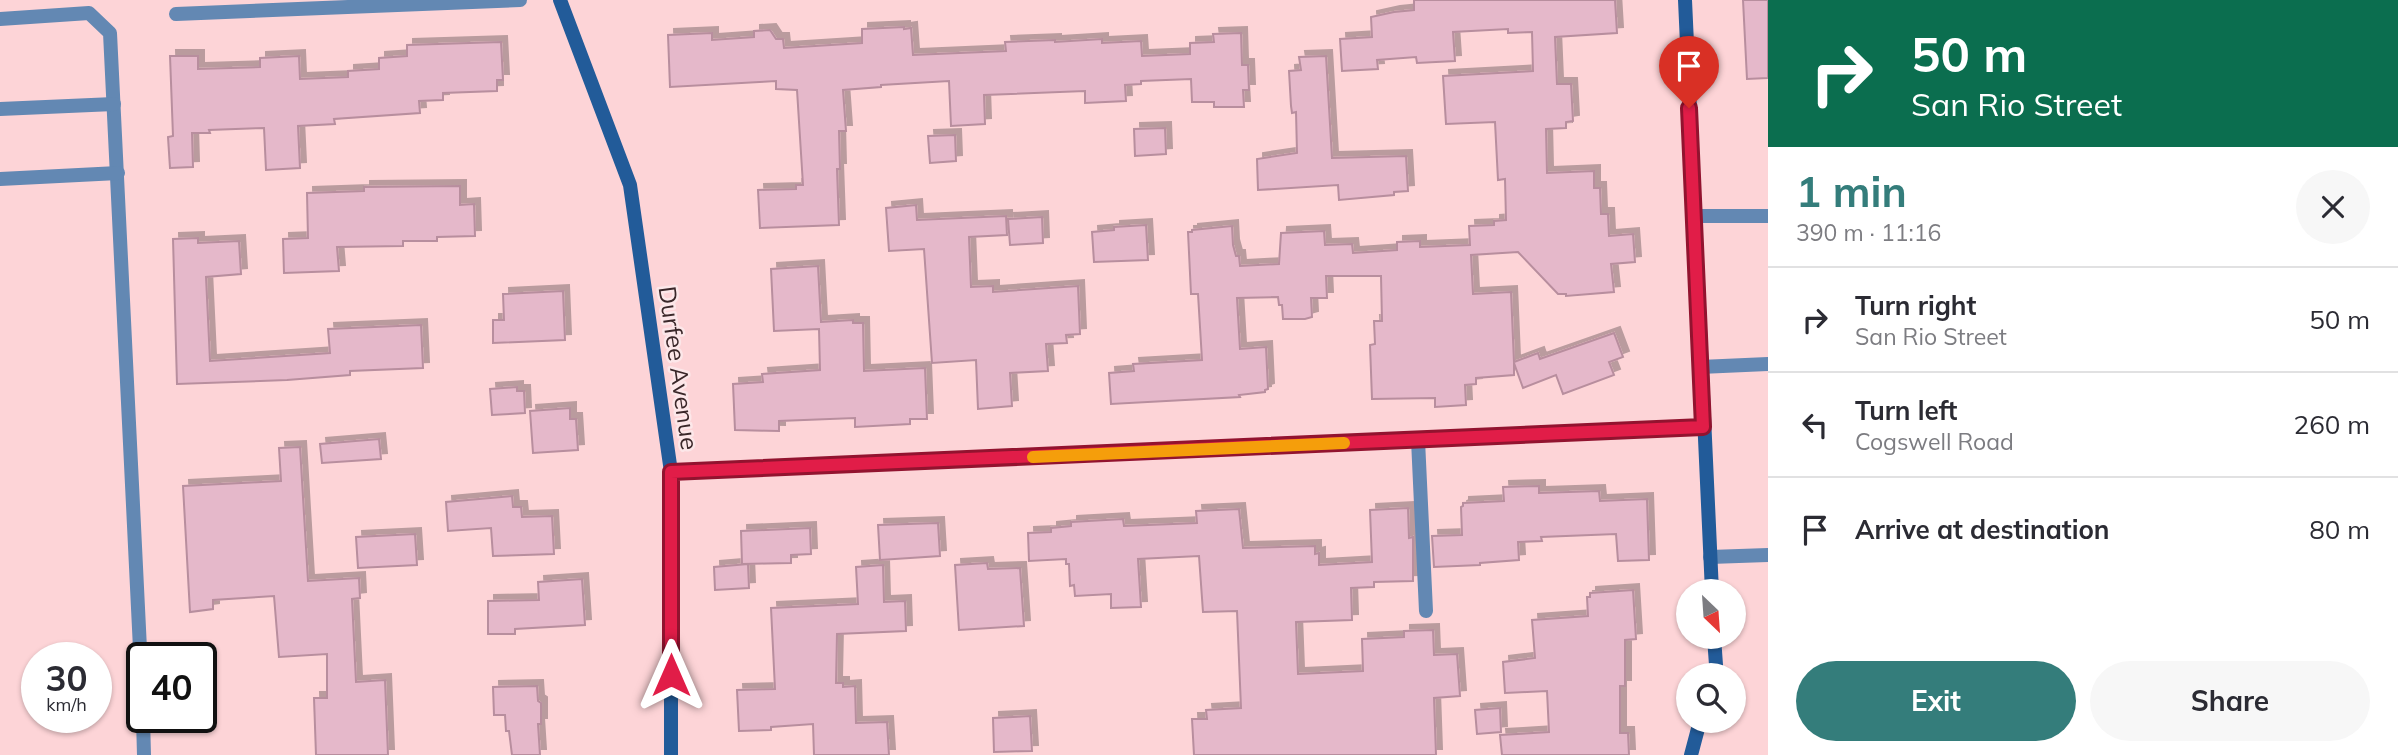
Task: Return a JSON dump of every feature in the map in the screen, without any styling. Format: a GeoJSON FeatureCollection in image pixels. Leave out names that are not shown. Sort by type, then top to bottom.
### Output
{"type":"FeatureCollection","features":[{"type":"Feature","properties":{"kind":"street"},"geometry":{"type":"LineString","coordinates":[[176,14],[260,5],[520,0]]}},
{"type":"Feature","properties":{"kind":"street","name":"Durfee Avenue"},"geometry":{"type":"LineString","coordinates":[[560,0],[630,185],[671,472],[671,755]]}},
{"type":"Feature","properties":{"kind":"street"},"geometry":{"type":"LineString","coordinates":[[1685,0],[1711,579]]}},
{"type":"Feature","properties":{"kind":"street"},"geometry":{"type":"LineString","coordinates":[[0,19],[89,13],[110,33],[140,642]]}},
{"type":"Feature","properties":{"kind":"street"},"geometry":{"type":"LineString","coordinates":[[0,109],[114,104]]}},
{"type":"Feature","properties":{"kind":"street"},"geometry":{"type":"LineString","coordinates":[[0,179],[118,173]]}},
{"type":"Feature","properties":{"kind":"street"},"geometry":{"type":"LineString","coordinates":[[1694,216],[1768,216]]}},
{"type":"Feature","properties":{"kind":"street"},"geometry":{"type":"LineString","coordinates":[[1700,367],[1768,364]]}},
{"type":"Feature","properties":{"kind":"street"},"geometry":{"type":"LineString","coordinates":[[671,472],[1703,427]]}},
{"type":"Feature","properties":{"kind":"street"},"geometry":{"type":"LineString","coordinates":[[1418,440],[1426,611]]}},
{"type":"Feature","properties":{"kind":"street"},"geometry":{"type":"LineString","coordinates":[[1710,557],[1768,555]]}},
{"type":"Feature","properties":{"kind":"street"},"geometry":{"type":"LineString","coordinates":[[143,733],[144,755]]}},
{"type":"Feature","properties":{"kind":"street"},"geometry":{"type":"LineString","coordinates":[[1691,755],[1697,733]]}},
{"type":"Feature","properties":{"kind":"building"},"geometry":{"type":"Polygon","coordinates":[[[1414,0],[1615,0],[1617,33],[1555,37],[1557,84],[1571,84],[1573,121],[1566,122],[1566,128],[1546,129],[1547,173],[1594,171],[1594,188],[1600,188],[1601,214],[1608,214],[1609,236],[1633,234],[1635,262],[1611,264],[1614,292],[1566,296],[1558,294],[1518,252],[1471,255],[1473,294],[1511,292],[1514,362],[1538,353],[1540,359],[1614,333],[1623,357],[1609,362],[1614,375],[1563,394],[1556,375],[1523,388],[1514,363],[1514,375],[1476,378],[1476,384],[1465,385],[1466,405],[1435,407],[1435,398],[1372,399],[1370,345],[1375,344],[1374,321],[1382,321],[1381,276],[1326,276],[1327,298],[1311,298],[1312,317],[1305,319],[1283,319],[1282,305],[1279,305],[1278,297],[1237,298],[1240,349],[1266,347],[1268,389],[1265,392],[1239,395],[1240,397],[1111,404],[1109,373],[1134,371],[1133,364],[1202,360],[1198,294],[1191,294],[1188,232],[1192,230],[1232,226],[1233,245],[1236,256],[1239,256],[1240,266],[1279,264],[1281,233],[1324,231],[1325,245],[1352,244],[1353,253],[1397,250],[1397,242],[1420,241],[1420,247],[1470,245],[1469,226],[1494,225],[1494,221],[1506,220],[1505,179],[1498,180],[1495,122],[1446,124],[1443,76],[1533,71],[1532,32],[1508,33],[1508,29],[1453,32],[1455,61],[1417,63],[1416,57],[1377,60],[1378,69],[1342,71],[1340,39],[1372,37],[1371,17],[1414,10],[1414,0]]]}},
{"type":"Feature","properties":{"kind":"building"},"geometry":{"type":"Polygon","coordinates":[[[1743,0],[1768,0],[1768,78],[1747,79],[1743,0]]]}},
{"type":"Feature","properties":{"kind":"building"},"geometry":{"type":"Polygon","coordinates":[[[911,28],[913,55],[1006,51],[1005,42],[1102,39],[1102,43],[1141,41],[1142,56],[1190,54],[1190,43],[1214,42],[1213,34],[1241,33],[1242,65],[1248,65],[1249,90],[1243,90],[1244,107],[1214,107],[1214,102],[1192,102],[1191,79],[1141,81],[1141,84],[1125,85],[1126,101],[1085,103],[1085,91],[984,95],[985,124],[951,126],[949,81],[843,90],[846,131],[839,131],[839,225],[760,228],[758,190],[796,189],[796,185],[803,185],[797,90],[776,89],[776,81],[670,87],[668,35],[712,33],[712,40],[754,37],[754,31],[770,30],[776,39],[783,39],[784,48],[862,43],[862,29],[911,28]]]}},
{"type":"Feature","properties":{"kind":"building"},"geometry":{"type":"Polygon","coordinates":[[[501,42],[503,80],[497,80],[497,91],[443,93],[443,100],[419,101],[420,113],[334,119],[335,124],[298,126],[300,168],[266,170],[264,128],[192,133],[193,167],[170,168],[168,137],[173,136],[170,56],[198,56],[198,69],[260,67],[260,58],[299,56],[300,79],[348,77],[348,71],[379,69],[379,58],[407,56],[407,45],[501,42]]]}},
{"type":"Feature","properties":{"kind":"building"},"geometry":{"type":"Polygon","coordinates":[[[1326,56],[1332,158],[1406,156],[1408,191],[1394,192],[1394,195],[1339,200],[1338,185],[1258,190],[1257,159],[1297,153],[1296,112],[1292,113],[1289,71],[1301,70],[1299,57],[1326,56]]]}},
{"type":"Feature","properties":{"kind":"building"},"geometry":{"type":"Polygon","coordinates":[[[1165,128],[1166,154],[1135,156],[1134,129],[1165,128]]]}},
{"type":"Feature","properties":{"kind":"building"},"geometry":{"type":"Polygon","coordinates":[[[955,135],[956,161],[930,163],[928,136],[955,135]]]}},
{"type":"Feature","properties":{"kind":"building"},"geometry":{"type":"Polygon","coordinates":[[[460,186],[460,205],[474,204],[475,236],[437,237],[437,241],[403,241],[403,246],[337,247],[339,271],[284,273],[283,239],[308,238],[307,193],[364,191],[364,187],[460,186]]]}},
{"type":"Feature","properties":{"kind":"building"},"geometry":{"type":"Polygon","coordinates":[[[916,205],[917,220],[1006,216],[1007,235],[969,237],[971,287],[993,286],[993,292],[1078,286],[1080,334],[1066,335],[1067,343],[1046,344],[1048,371],[1010,373],[1012,406],[978,409],[976,360],[932,363],[924,249],[889,251],[886,208],[916,205]]]}},
{"type":"Feature","properties":{"kind":"building"},"geometry":{"type":"Polygon","coordinates":[[[1042,217],[1043,243],[1010,245],[1008,219],[1042,217]]]}},
{"type":"Feature","properties":{"kind":"building"},"geometry":{"type":"Polygon","coordinates":[[[1146,225],[1148,260],[1094,262],[1092,232],[1114,230],[1114,227],[1146,225]]]}},
{"type":"Feature","properties":{"kind":"building"},"geometry":{"type":"Polygon","coordinates":[[[198,238],[198,243],[239,241],[241,274],[206,277],[210,361],[330,353],[328,329],[421,325],[423,368],[350,371],[350,375],[287,380],[177,384],[173,239],[198,238]]]}},
{"type":"Feature","properties":{"kind":"building"},"geometry":{"type":"Polygon","coordinates":[[[818,266],[821,322],[853,320],[853,323],[863,323],[864,371],[925,368],[927,419],[910,419],[910,424],[855,427],[855,418],[779,421],[779,431],[735,430],[733,384],[763,382],[762,374],[820,370],[819,329],[774,331],[771,269],[818,266]]]}},
{"type":"Feature","properties":{"kind":"building"},"geometry":{"type":"Polygon","coordinates":[[[563,291],[565,340],[493,343],[493,320],[504,320],[503,294],[563,291]]]}},
{"type":"Feature","properties":{"kind":"building"},"geometry":{"type":"Polygon","coordinates":[[[517,387],[517,391],[524,391],[525,413],[492,415],[490,389],[517,387]]]}},
{"type":"Feature","properties":{"kind":"building"},"geometry":{"type":"Polygon","coordinates":[[[570,408],[570,419],[576,419],[578,450],[533,453],[530,411],[570,408]]]}},
{"type":"Feature","properties":{"kind":"building"},"geometry":{"type":"Polygon","coordinates":[[[379,439],[381,459],[322,463],[320,444],[379,439]]]}},
{"type":"Feature","properties":{"kind":"building"},"geometry":{"type":"Polygon","coordinates":[[[300,447],[308,581],[359,578],[360,598],[352,599],[356,682],[385,680],[388,755],[316,755],[314,698],[327,698],[327,654],[279,657],[274,596],[213,600],[213,609],[190,612],[183,486],[281,481],[279,448],[300,447]]]}},
{"type":"Feature","properties":{"kind":"building"},"geometry":{"type":"Polygon","coordinates":[[[1539,486],[1539,493],[1599,491],[1600,501],[1647,499],[1649,560],[1618,561],[1616,534],[1541,537],[1542,541],[1518,542],[1519,560],[1434,567],[1432,536],[1462,535],[1463,503],[1504,501],[1503,487],[1539,486]]]}},
{"type":"Feature","properties":{"kind":"building"},"geometry":{"type":"Polygon","coordinates":[[[512,496],[513,507],[521,507],[522,517],[552,516],[554,554],[493,556],[491,528],[448,531],[446,502],[512,496]]]}},
{"type":"Feature","properties":{"kind":"building"},"geometry":{"type":"Polygon","coordinates":[[[1408,508],[1409,538],[1413,537],[1413,581],[1374,582],[1374,587],[1351,588],[1352,620],[1296,622],[1298,674],[1363,671],[1362,639],[1404,637],[1404,631],[1433,630],[1434,655],[1457,654],[1460,696],[1434,698],[1436,755],[1194,755],[1192,719],[1207,719],[1206,710],[1241,708],[1237,611],[1203,612],[1199,556],[1138,559],[1141,607],[1111,608],[1111,594],[1075,596],[1074,585],[1070,586],[1069,564],[1066,564],[1066,559],[1029,561],[1028,533],[1051,532],[1051,528],[1071,526],[1071,522],[1123,519],[1124,526],[1197,523],[1196,511],[1239,509],[1243,548],[1315,546],[1315,554],[1319,553],[1319,565],[1372,562],[1370,510],[1408,508]]]}},
{"type":"Feature","properties":{"kind":"building"},"geometry":{"type":"Polygon","coordinates":[[[938,523],[940,556],[880,560],[878,525],[938,523]]]}},
{"type":"Feature","properties":{"kind":"building"},"geometry":{"type":"Polygon","coordinates":[[[810,528],[811,554],[791,555],[791,563],[742,564],[741,531],[810,528]]]}},
{"type":"Feature","properties":{"kind":"building"},"geometry":{"type":"Polygon","coordinates":[[[415,534],[417,565],[358,568],[356,537],[415,534]]]}},
{"type":"Feature","properties":{"kind":"building"},"geometry":{"type":"Polygon","coordinates":[[[987,563],[988,569],[1020,568],[1024,626],[959,630],[955,565],[987,563]]]}},
{"type":"Feature","properties":{"kind":"building"},"geometry":{"type":"Polygon","coordinates":[[[748,564],[749,588],[715,590],[714,567],[748,564]]]}},
{"type":"Feature","properties":{"kind":"building"},"geometry":{"type":"Polygon","coordinates":[[[883,565],[884,602],[905,601],[906,631],[837,634],[836,683],[843,683],[843,687],[855,686],[856,723],[887,722],[889,755],[814,755],[813,724],[739,731],[737,690],[775,689],[771,608],[858,604],[856,567],[883,565]]]}},
{"type":"Feature","properties":{"kind":"building"},"geometry":{"type":"Polygon","coordinates":[[[582,579],[585,625],[515,629],[515,634],[488,634],[488,601],[539,600],[538,582],[582,579]]]}},
{"type":"Feature","properties":{"kind":"building"},"geometry":{"type":"Polygon","coordinates":[[[1633,590],[1636,639],[1625,640],[1625,686],[1620,686],[1620,733],[1628,733],[1629,755],[1502,755],[1500,735],[1549,732],[1547,691],[1505,693],[1503,662],[1535,658],[1532,620],[1588,616],[1587,597],[1590,597],[1590,593],[1633,590]]]}},
{"type":"Feature","properties":{"kind":"building"},"geometry":{"type":"Polygon","coordinates":[[[537,686],[538,701],[541,703],[541,724],[538,724],[540,755],[512,755],[505,715],[494,715],[493,687],[537,686]]]}},
{"type":"Feature","properties":{"kind":"building"},"geometry":{"type":"Polygon","coordinates":[[[1500,708],[1501,732],[1477,734],[1475,710],[1500,708]]]}},
{"type":"Feature","properties":{"kind":"building"},"geometry":{"type":"Polygon","coordinates":[[[1030,716],[1032,751],[994,752],[993,718],[1030,716]]]}},
{"type":"Feature","properties":{"kind":"slow traffic"},"geometry":{"type":"LineString","coordinates":[[1033,457],[1344,443]]}},
{"type":"Feature","properties":{"kind":"route"},"geometry":{"type":"LineString","coordinates":[[671,675],[671,472],[1703,427],[1689,108]]}}]}
